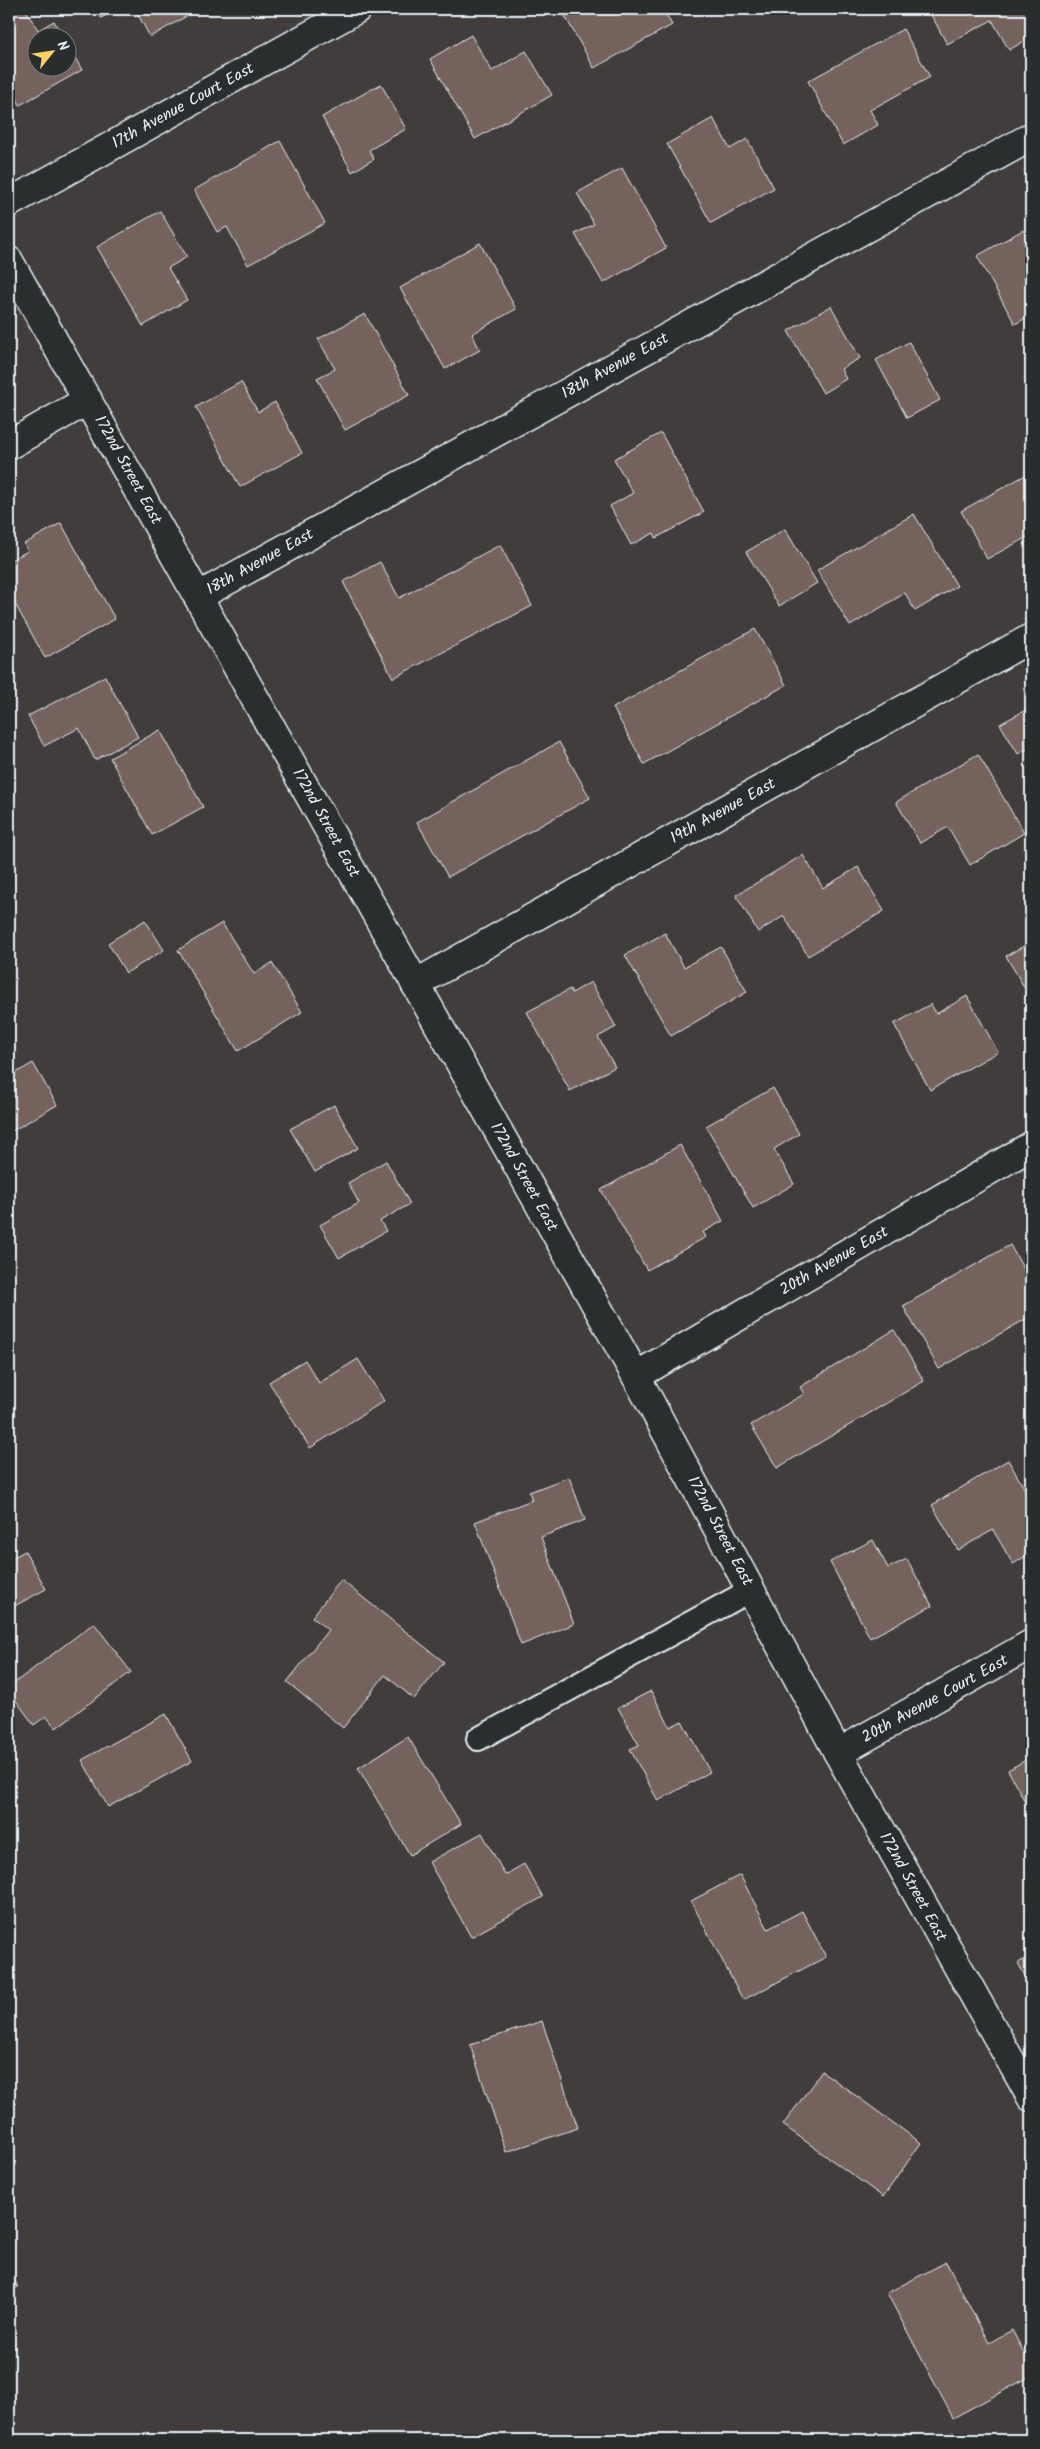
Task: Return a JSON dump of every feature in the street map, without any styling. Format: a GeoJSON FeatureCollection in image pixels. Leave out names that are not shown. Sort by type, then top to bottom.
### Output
{"type":"FeatureCollection","features":[{"type":"Feature","properties":{"kind":"street","name":"17th Avenue Court East"},"geometry":{"type":"LineString","coordinates":[[9,203],[357,9]]}},
{"type":"Feature","properties":{"kind":"street","name":"18th Avenue East"},"geometry":{"type":"LineString","coordinates":[[199,596],[1031,137]]}},
{"type":"Feature","properties":{"kind":"street","name":"172nd Street East"},"geometry":{"type":"LineString","coordinates":[[9,261],[636,1376],[838,1753],[1031,2097]]}},
{"type":"Feature","properties":{"kind":"street"},"geometry":{"type":"LineString","coordinates":[[9,445],[88,400]]}},
{"type":"Feature","properties":{"kind":"street","name":"19th Avenue East"},"geometry":{"type":"LineString","coordinates":[[415,984],[1031,638]]}},
{"type":"Feature","properties":{"kind":"street","name":"20th Avenue East"},"geometry":{"type":"LineString","coordinates":[[636,1376],[1031,1146]]}},
{"type":"Feature","properties":{"kind":"street","name":"20th Avenue Court East"},"geometry":{"type":"LineString","coordinates":[[838,1753],[1031,1644]]}},
{"type":"Feature","properties":{"kind":"lane"},"geometry":{"type":"LineString","coordinates":[[478,1738],[751,1590]]}},
{"type":"Feature","properties":{"kind":"building"},"geometry":{"type":"Polygon","coordinates":[[[9,9],[25,9],[37,28],[28,28],[28,78],[68,78],[20,105],[9,84],[9,9]]]}},
{"type":"Feature","properties":{"kind":"building"},"geometry":{"type":"Polygon","coordinates":[[[96,9],[118,9],[101,18],[96,9]]]}},
{"type":"Feature","properties":{"kind":"building"},"geometry":{"type":"Polygon","coordinates":[[[135,9],[190,9],[192,13],[150,37],[135,9]]]}},
{"type":"Feature","properties":{"kind":"building"},"geometry":{"type":"Polygon","coordinates":[[[561,9],[663,9],[672,25],[594,68],[561,9]]]}},
{"type":"Feature","properties":{"kind":"building"},"geometry":{"type":"Polygon","coordinates":[[[928,9],[1031,9],[1031,37],[1009,50],[992,20],[947,44],[928,9]]]}},
{"type":"Feature","properties":{"kind":"building"},"geometry":{"type":"Polygon","coordinates":[[[54,21],[58,28],[42,28],[54,21]]]}},
{"type":"Feature","properties":{"kind":"building"},"geometry":{"type":"Polygon","coordinates":[[[903,29],[930,77],[870,110],[878,125],[843,145],[808,81],[903,29]]]}},
{"type":"Feature","properties":{"kind":"building"},"geometry":{"type":"Polygon","coordinates":[[[471,35],[492,71],[526,51],[552,95],[475,139],[430,59],[471,35]]]}},
{"type":"Feature","properties":{"kind":"building"},"geometry":{"type":"Polygon","coordinates":[[[78,63],[82,70],[78,72],[78,63]]]}},
{"type":"Feature","properties":{"kind":"building"},"geometry":{"type":"Polygon","coordinates":[[[381,84],[406,129],[369,150],[374,159],[352,172],[322,117],[381,84]]]}},
{"type":"Feature","properties":{"kind":"building"},"geometry":{"type":"Polygon","coordinates":[[[713,118],[730,149],[747,139],[774,188],[711,223],[667,144],[713,118]]]}},
{"type":"Feature","properties":{"kind":"building"},"geometry":{"type":"Polygon","coordinates":[[[280,141],[325,223],[248,265],[227,227],[217,232],[194,190],[280,141]]]}},
{"type":"Feature","properties":{"kind":"building"},"geometry":{"type":"Polygon","coordinates":[[[622,168],[666,248],[603,283],[575,234],[594,224],[577,193],[622,168]]]}},
{"type":"Feature","properties":{"kind":"building"},"geometry":{"type":"Polygon","coordinates":[[[160,211],[187,257],[168,268],[187,300],[143,326],[97,247],[160,211]]]}},
{"type":"Feature","properties":{"kind":"building"},"geometry":{"type":"Polygon","coordinates":[[[1023,230],[1031,244],[1031,315],[1015,324],[977,256],[1023,230]]]}},
{"type":"Feature","properties":{"kind":"building"},"geometry":{"type":"Polygon","coordinates":[[[480,243],[516,309],[472,334],[480,350],[445,369],[400,288],[480,243]]]}},
{"type":"Feature","properties":{"kind":"building"},"geometry":{"type":"Polygon","coordinates":[[[831,306],[860,358],[841,369],[846,379],[823,393],[788,331],[831,306]]]}},
{"type":"Feature","properties":{"kind":"building"},"geometry":{"type":"Polygon","coordinates":[[[365,314],[409,395],[345,430],[317,378],[335,369],[318,339],[365,314]]]}},
{"type":"Feature","properties":{"kind":"building"},"geometry":{"type":"Polygon","coordinates":[[[909,342],[940,400],[907,418],[876,360],[909,342]]]}},
{"type":"Feature","properties":{"kind":"building"},"geometry":{"type":"Polygon","coordinates":[[[241,382],[258,412],[275,402],[302,453],[240,487],[196,407],[241,382]]]}},
{"type":"Feature","properties":{"kind":"building"},"geometry":{"type":"Polygon","coordinates":[[[661,433],[704,512],[656,538],[654,533],[631,545],[610,506],[633,493],[614,459],[661,433]]]}},
{"type":"Feature","properties":{"kind":"building"},"geometry":{"type":"Polygon","coordinates":[[[1031,472],[1031,535],[987,559],[961,511],[1031,472]]]}},
{"type":"Feature","properties":{"kind":"building"},"geometry":{"type":"Polygon","coordinates":[[[914,514],[957,586],[915,611],[905,593],[850,626],[817,570],[914,514]]]}},
{"type":"Feature","properties":{"kind":"building"},"geometry":{"type":"Polygon","coordinates":[[[61,523],[115,619],[45,658],[9,593],[9,561],[28,551],[24,544],[61,523]]]}},
{"type":"Feature","properties":{"kind":"building"},"geometry":{"type":"Polygon","coordinates":[[[785,529],[817,583],[779,606],[746,552],[785,529]]]}},
{"type":"Feature","properties":{"kind":"building"},"geometry":{"type":"Polygon","coordinates":[[[500,545],[532,606],[393,678],[343,582],[380,562],[399,598],[500,545]]]}},
{"type":"Feature","properties":{"kind":"building"},"geometry":{"type":"Polygon","coordinates":[[[755,629],[786,685],[644,764],[613,708],[755,629]]]}},
{"type":"Feature","properties":{"kind":"building"},"geometry":{"type":"Polygon","coordinates":[[[105,676],[138,737],[95,760],[79,728],[44,746],[28,716],[105,676]]]}},
{"type":"Feature","properties":{"kind":"building"},"geometry":{"type":"Polygon","coordinates":[[[1031,707],[1031,757],[1027,749],[1018,754],[1000,724],[1031,707]]]}},
{"type":"Feature","properties":{"kind":"building"},"geometry":{"type":"Polygon","coordinates":[[[160,730],[203,807],[152,835],[110,758],[160,730]]]}},
{"type":"Feature","properties":{"kind":"building"},"geometry":{"type":"Polygon","coordinates":[[[559,742],[590,798],[448,877],[417,822],[559,742]]]}},
{"type":"Feature","properties":{"kind":"building"},"geometry":{"type":"Polygon","coordinates":[[[978,754],[1024,833],[970,865],[948,827],[920,843],[896,802],[978,754]]]}},
{"type":"Feature","properties":{"kind":"building"},"geometry":{"type":"Polygon","coordinates":[[[803,855],[823,888],[858,867],[884,911],[808,956],[784,916],[758,932],[736,895],[803,855]]]}},
{"type":"Feature","properties":{"kind":"building"},"geometry":{"type":"Polygon","coordinates":[[[145,920],[164,950],[126,973],[108,943],[145,920]]]}},
{"type":"Feature","properties":{"kind":"building"},"geometry":{"type":"Polygon","coordinates":[[[222,923],[254,974],[272,963],[302,1012],[238,1051],[178,950],[222,923]]]}},
{"type":"Feature","properties":{"kind":"building"},"geometry":{"type":"Polygon","coordinates":[[[665,933],[684,967],[721,947],[747,992],[671,1036],[625,955],[665,933]]]}},
{"type":"Feature","properties":{"kind":"building"},"geometry":{"type":"Polygon","coordinates":[[[1031,942],[1031,999],[1006,956],[1031,942]]]}},
{"type":"Feature","properties":{"kind":"building"},"geometry":{"type":"Polygon","coordinates":[[[591,982],[616,1027],[598,1037],[615,1067],[570,1091],[527,1012],[570,989],[572,993],[591,982]]]}},
{"type":"Feature","properties":{"kind":"building"},"geometry":{"type":"Polygon","coordinates":[[[967,996],[998,1052],[930,1090],[894,1024],[931,1004],[936,1014],[967,996]]]}},
{"type":"Feature","properties":{"kind":"building"},"geometry":{"type":"Polygon","coordinates":[[[33,1063],[57,1105],[12,1131],[9,1125],[9,1077],[33,1063]]]}},
{"type":"Feature","properties":{"kind":"building"},"geometry":{"type":"Polygon","coordinates":[[[773,1088],[799,1134],[774,1149],[794,1184],[753,1208],[706,1126],[773,1088]]]}},
{"type":"Feature","properties":{"kind":"building"},"geometry":{"type":"Polygon","coordinates":[[[334,1105],[358,1148],[315,1172],[290,1129],[334,1105]]]}},
{"type":"Feature","properties":{"kind":"building"},"geometry":{"type":"Polygon","coordinates":[[[680,1145],[723,1221],[703,1232],[706,1237],[647,1270],[601,1190],[680,1145]]]}},
{"type":"Feature","properties":{"kind":"building"},"geometry":{"type":"Polygon","coordinates":[[[386,1161],[410,1204],[380,1221],[386,1231],[339,1258],[320,1225],[359,1203],[348,1183],[386,1161]]]}},
{"type":"Feature","properties":{"kind":"building"},"geometry":{"type":"Polygon","coordinates":[[[1010,1245],[1031,1282],[1031,1316],[939,1369],[903,1306],[1010,1245]]]}},
{"type":"Feature","properties":{"kind":"building"},"geometry":{"type":"Polygon","coordinates":[[[894,1330],[924,1381],[777,1468],[751,1425],[804,1394],[800,1387],[894,1330]]]}},
{"type":"Feature","properties":{"kind":"building"},"geometry":{"type":"Polygon","coordinates":[[[358,1359],[384,1401],[310,1448],[269,1382],[305,1360],[319,1383],[358,1359]]]}},
{"type":"Feature","properties":{"kind":"building"},"geometry":{"type":"Polygon","coordinates":[[[1008,1460],[1031,1500],[1031,1553],[1013,1564],[993,1530],[958,1550],[932,1505],[1008,1460]]]}},
{"type":"Feature","properties":{"kind":"building"},"geometry":{"type":"Polygon","coordinates":[[[569,1477],[585,1520],[541,1537],[574,1624],[521,1645],[475,1522],[532,1500],[529,1492],[569,1477]]]}},
{"type":"Feature","properties":{"kind":"building"},"geometry":{"type":"Polygon","coordinates":[[[873,1540],[888,1568],[907,1559],[932,1606],[870,1638],[830,1562],[873,1540]]]}},
{"type":"Feature","properties":{"kind":"building"},"geometry":{"type":"Polygon","coordinates":[[[25,1551],[46,1589],[9,1609],[9,1557],[10,1559],[25,1551]]]}},
{"type":"Feature","properties":{"kind":"building"},"geometry":{"type":"Polygon","coordinates":[[[341,1580],[444,1662],[414,1699],[385,1675],[343,1728],[287,1682],[328,1630],[312,1617],[341,1580]]]}},
{"type":"Feature","properties":{"kind":"building"},"geometry":{"type":"Polygon","coordinates":[[[94,1623],[131,1672],[56,1728],[46,1716],[34,1725],[9,1691],[9,1687],[94,1623]]]}},
{"type":"Feature","properties":{"kind":"building"},"geometry":{"type":"Polygon","coordinates":[[[651,1691],[670,1727],[682,1721],[710,1772],[658,1801],[630,1749],[639,1745],[618,1708],[651,1691]]]}},
{"type":"Feature","properties":{"kind":"building"},"geometry":{"type":"Polygon","coordinates":[[[166,1714],[192,1761],[108,1807],[82,1760],[166,1714]]]}},
{"type":"Feature","properties":{"kind":"building"},"geometry":{"type":"Polygon","coordinates":[[[408,1737],[461,1824],[410,1855],[358,1768],[408,1737]]]}},
{"type":"Feature","properties":{"kind":"building"},"geometry":{"type":"Polygon","coordinates":[[[1031,1757],[1031,1813],[1008,1770],[1031,1757]]]}},
{"type":"Feature","properties":{"kind":"building"},"geometry":{"type":"Polygon","coordinates":[[[482,1833],[505,1875],[524,1864],[543,1897],[471,1937],[429,1862],[482,1833]]]}},
{"type":"Feature","properties":{"kind":"building"},"geometry":{"type":"Polygon","coordinates":[[[740,1875],[768,1929],[802,1911],[826,1957],[743,2000],[691,1901],[740,1875]]]}},
{"type":"Feature","properties":{"kind":"building"},"geometry":{"type":"Polygon","coordinates":[[[1031,1956],[1031,1987],[1018,1963],[1031,1956]]]}},
{"type":"Feature","properties":{"kind":"building"},"geometry":{"type":"Polygon","coordinates":[[[542,2021],[578,2128],[506,2152],[470,2045],[542,2021]]]}},
{"type":"Feature","properties":{"kind":"building"},"geometry":{"type":"Polygon","coordinates":[[[822,2071],[921,2143],[883,2197],[783,2125],[822,2071]]]}},
{"type":"Feature","properties":{"kind":"building"},"geometry":{"type":"Polygon","coordinates":[[[946,2262],[989,2343],[1012,2330],[1031,2366],[1031,2376],[953,2418],[887,2293],[946,2262]]]}},
{"type":"Feature","properties":{"kind":"building"},"geometry":{"type":"Polygon","coordinates":[[[9,2270],[18,2287],[9,2292],[9,2270]]]}},
{"type":"Feature","properties":{"kind":"building"},"geometry":{"type":"Polygon","coordinates":[[[953,2432],[957,2440],[937,2440],[953,2432]]]}}]}
